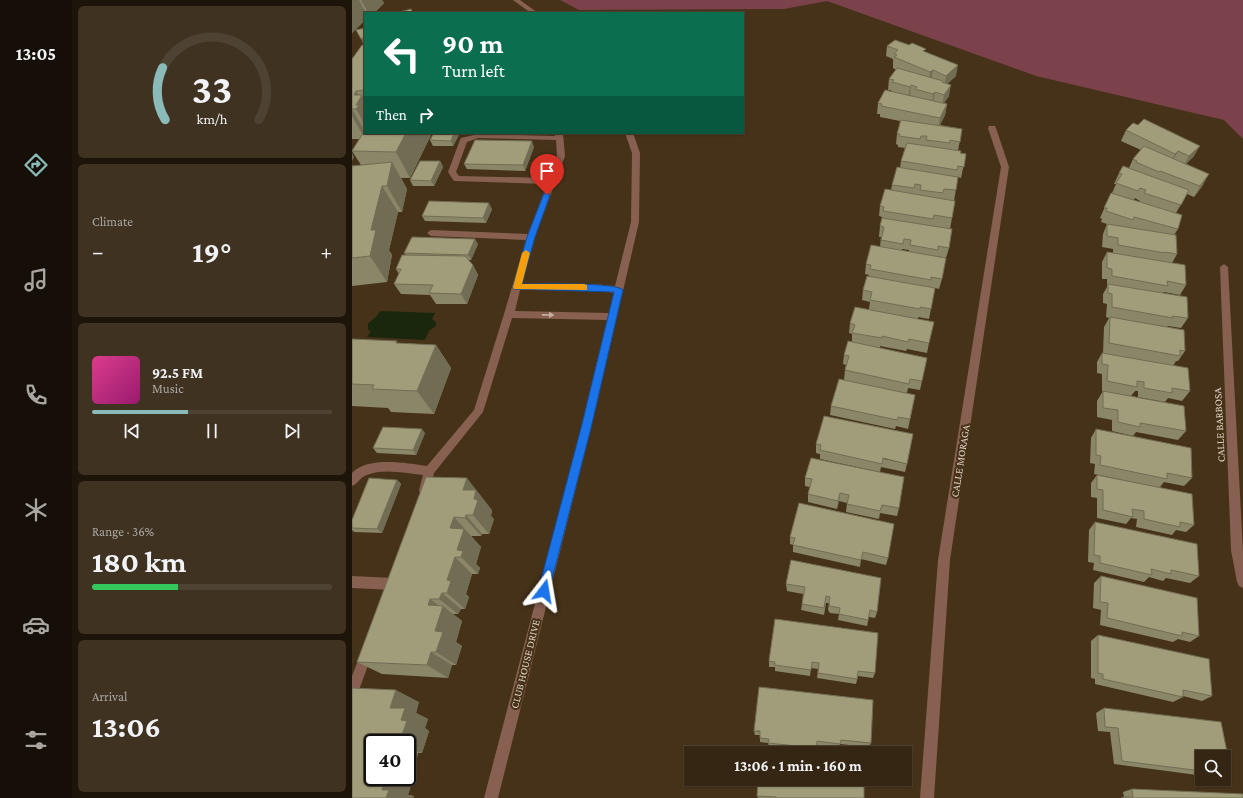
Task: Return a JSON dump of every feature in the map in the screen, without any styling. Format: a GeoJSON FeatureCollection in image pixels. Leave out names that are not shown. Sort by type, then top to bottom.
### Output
{"type":"FeatureCollection","features":[{"type":"Feature","properties":{"kind":"street"},"geometry":{"type":"LineString","coordinates":[[516,0],[534,12]]}},
{"type":"Feature","properties":{"kind":"street","name":"CALLE MORAGA"},"geometry":{"type":"LineString","coordinates":[[927,798],[944,560],[1005,167],[992,128]]}},
{"type":"Feature","properties":{"kind":"street","name":"CLUB HOUSE DRIVE"},"geometry":{"type":"LineString","coordinates":[[491,798],[582,443],[635,222],[636,153],[629,134]]}},
{"type":"Feature","properties":{"kind":"street"},"geometry":{"type":"LineString","coordinates":[[420,500],[429,471],[478,412],[509,314],[531,237],[552,181],[561,156],[559,135],[478,136],[464,140],[452,172],[457,179],[552,181]]}},
{"type":"Feature","properties":{"kind":"street"},"geometry":{"type":"LineString","coordinates":[[431,233],[531,237]]}},
{"type":"Feature","properties":{"kind":"street","name":"CALLE BARBOSA"},"geometry":{"type":"LineString","coordinates":[[1224,267],[1237,550],[1243,582]]}},
{"type":"Feature","properties":{"kind":"street"},"geometry":{"type":"LineString","coordinates":[[517,287],[594,288],[619,290]]}},
{"type":"Feature","properties":{"kind":"street"},"geometry":{"type":"LineString","coordinates":[[509,314],[613,317]]}},
{"type":"Feature","properties":{"kind":"street"},"geometry":{"type":"LineString","coordinates":[[352,481],[354,477],[374,467],[429,471]]}},
{"type":"Feature","properties":{"kind":"street"},"geometry":{"type":"LineString","coordinates":[[352,582],[393,584]]}},
{"type":"Feature","properties":{"kind":"street"},"geometry":{"type":"LineString","coordinates":[[352,692],[372,641]]}},
{"type":"Feature","properties":{"kind":"shaded area"},"geometry":{"type":"Polygon","coordinates":[[[560,0],[1243,0],[1243,139],[1224,120],[1036,76],[827,1],[784,9],[579,10],[560,0]]]}},
{"type":"Feature","properties":{"kind":"shaded area"},"geometry":{"type":"Polygon","coordinates":[[[380,311],[435,313],[432,319],[436,322],[436,326],[429,331],[425,340],[367,337],[371,331],[368,330],[368,324],[380,311]]]}},
{"type":"Feature","properties":{"kind":"building"},"geometry":{"type":"Polygon","coordinates":[[[411,9],[412,12],[400,12],[411,9]]]}},
{"type":"Feature","properties":{"kind":"building"},"geometry":{"type":"Polygon","coordinates":[[[364,28],[364,38],[361,39],[356,30],[364,28]]]}},
{"type":"Feature","properties":{"kind":"building"},"geometry":{"type":"Polygon","coordinates":[[[895,40],[909,45],[912,43],[926,49],[923,51],[958,65],[946,76],[933,70],[930,72],[894,57],[897,55],[894,54],[898,50],[887,46],[895,40]]]}},
{"type":"Feature","properties":{"kind":"building"},"geometry":{"type":"Polygon","coordinates":[[[362,45],[364,45],[364,90],[356,91],[354,95],[362,95],[356,105],[359,105],[356,109],[352,109],[352,59],[362,45]]]}},
{"type":"Feature","properties":{"kind":"building"},"geometry":{"type":"Polygon","coordinates":[[[897,68],[943,81],[942,82],[951,85],[944,95],[935,92],[933,94],[915,89],[917,87],[911,85],[910,87],[892,82],[894,80],[889,79],[897,68]]]}},
{"type":"Feature","properties":{"kind":"building"},"geometry":{"type":"Polygon","coordinates":[[[885,90],[947,104],[940,118],[881,106],[882,104],[878,103],[885,90]]]}},
{"type":"Feature","properties":{"kind":"building"},"geometry":{"type":"Polygon","coordinates":[[[1144,119],[1200,146],[1189,156],[1178,151],[1175,154],[1126,130],[1133,123],[1138,125],[1144,119]]]}},
{"type":"Feature","properties":{"kind":"building"},"geometry":{"type":"Polygon","coordinates":[[[901,120],[962,129],[960,142],[950,140],[950,143],[926,140],[927,136],[921,136],[920,139],[899,136],[900,134],[897,134],[901,120]]]}},
{"type":"Feature","properties":{"kind":"building"},"geometry":{"type":"Polygon","coordinates":[[[364,132],[364,134],[405,134],[396,152],[352,151],[364,132]]]}},
{"type":"Feature","properties":{"kind":"building"},"geometry":{"type":"Polygon","coordinates":[[[433,134],[454,134],[451,141],[430,140],[433,134]]]}},
{"type":"Feature","properties":{"kind":"building"},"geometry":{"type":"Polygon","coordinates":[[[475,140],[532,141],[523,165],[464,164],[475,140]]]}},
{"type":"Feature","properties":{"kind":"building"},"geometry":{"type":"Polygon","coordinates":[[[907,143],[961,151],[960,153],[966,154],[964,167],[958,166],[957,170],[901,161],[907,143]]]}},
{"type":"Feature","properties":{"kind":"building"},"geometry":{"type":"Polygon","coordinates":[[[1144,146],[1209,174],[1200,186],[1160,171],[1159,172],[1136,162],[1137,161],[1133,159],[1144,146]]]}},
{"type":"Feature","properties":{"kind":"building"},"geometry":{"type":"Polygon","coordinates":[[[420,161],[440,161],[431,181],[410,180],[420,161]]]}},
{"type":"Feature","properties":{"kind":"building"},"geometry":{"type":"Polygon","coordinates":[[[392,162],[387,186],[382,186],[371,230],[376,230],[370,256],[352,258],[352,166],[392,162]]]}},
{"type":"Feature","properties":{"kind":"building"},"geometry":{"type":"Polygon","coordinates":[[[1123,166],[1189,190],[1181,205],[1144,193],[1146,190],[1140,188],[1138,191],[1116,183],[1122,174],[1119,173],[1123,166]]]}},
{"type":"Feature","properties":{"kind":"building"},"geometry":{"type":"Polygon","coordinates":[[[897,167],[958,177],[956,190],[944,189],[943,193],[920,190],[921,185],[915,184],[914,188],[892,185],[897,167]]]}},
{"type":"Feature","properties":{"kind":"building"},"geometry":{"type":"Polygon","coordinates":[[[885,189],[955,201],[952,218],[934,215],[933,219],[883,211],[884,207],[880,206],[885,189]]]}},
{"type":"Feature","properties":{"kind":"building"},"geometry":{"type":"Polygon","coordinates":[[[1111,193],[1182,215],[1178,229],[1134,217],[1133,220],[1106,211],[1107,208],[1104,208],[1111,193]]]}},
{"type":"Feature","properties":{"kind":"building"},"geometry":{"type":"Polygon","coordinates":[[[429,201],[489,203],[483,218],[422,216],[429,201]]]}},
{"type":"Feature","properties":{"kind":"building"},"geometry":{"type":"Polygon","coordinates":[[[882,218],[952,229],[949,248],[938,246],[938,250],[910,245],[911,240],[904,239],[903,244],[881,240],[884,227],[880,226],[882,218]]]}},
{"type":"Feature","properties":{"kind":"building"},"geometry":{"type":"Polygon","coordinates":[[[1107,224],[1176,235],[1177,254],[1118,245],[1118,238],[1107,236],[1107,224]]]}},
{"type":"Feature","properties":{"kind":"building"},"geometry":{"type":"Polygon","coordinates":[[[412,237],[475,239],[468,255],[404,253],[412,237]]]}},
{"type":"Feature","properties":{"kind":"building"},"geometry":{"type":"Polygon","coordinates":[[[871,245],[946,258],[942,279],[931,277],[931,280],[870,269],[871,265],[866,264],[871,245]]]}},
{"type":"Feature","properties":{"kind":"building"},"geometry":{"type":"Polygon","coordinates":[[[1107,252],[1185,265],[1186,285],[1167,281],[1168,286],[1112,276],[1112,269],[1107,268],[1107,252]]]}},
{"type":"Feature","properties":{"kind":"building"},"geometry":{"type":"Polygon","coordinates":[[[402,255],[465,256],[473,265],[461,294],[429,293],[433,285],[394,284],[401,269],[396,269],[402,255]]]}},
{"type":"Feature","properties":{"kind":"building"},"geometry":{"type":"Polygon","coordinates":[[[867,276],[935,288],[931,309],[920,307],[920,309],[870,300],[872,292],[863,290],[867,276]]]}},
{"type":"Feature","properties":{"kind":"building"},"geometry":{"type":"Polygon","coordinates":[[[1108,284],[1187,297],[1188,318],[1172,316],[1173,318],[1112,307],[1112,294],[1108,293],[1108,284]]]}},
{"type":"Feature","properties":{"kind":"building"},"geometry":{"type":"Polygon","coordinates":[[[855,307],[934,322],[929,343],[909,339],[908,342],[882,336],[882,338],[852,333],[855,325],[850,323],[855,307]]]}},
{"type":"Feature","properties":{"kind":"building"},"geometry":{"type":"Polygon","coordinates":[[[1110,317],[1184,330],[1185,351],[1180,350],[1180,356],[1109,343],[1110,317]]]}},
{"type":"Feature","properties":{"kind":"building"},"geometry":{"type":"Polygon","coordinates":[[[352,339],[397,341],[396,343],[436,345],[417,391],[372,389],[374,385],[352,384],[352,339]]]}},
{"type":"Feature","properties":{"kind":"building"},"geometry":{"type":"Polygon","coordinates":[[[848,341],[927,358],[922,381],[910,379],[909,384],[845,370],[849,356],[844,355],[848,341]]]}},
{"type":"Feature","properties":{"kind":"building"},"geometry":{"type":"Polygon","coordinates":[[[1102,353],[1188,368],[1190,391],[1172,388],[1172,393],[1144,388],[1144,382],[1137,381],[1137,387],[1107,381],[1108,365],[1102,364],[1102,353]]]}},
{"type":"Feature","properties":{"kind":"building"},"geometry":{"type":"Polygon","coordinates":[[[839,379],[915,395],[910,419],[898,417],[897,420],[831,406],[839,379]]]}},
{"type":"Feature","properties":{"kind":"building"},"geometry":{"type":"Polygon","coordinates":[[[1103,391],[1184,406],[1186,431],[1140,423],[1140,427],[1118,422],[1118,410],[1103,408],[1103,391]]]}},
{"type":"Feature","properties":{"kind":"building"},"geometry":{"type":"Polygon","coordinates":[[[824,416],[913,434],[907,464],[883,458],[882,464],[820,450],[821,445],[816,444],[824,416]]]}},
{"type":"Feature","properties":{"kind":"building"},"geometry":{"type":"Polygon","coordinates":[[[383,427],[422,429],[413,450],[373,448],[383,427]]]}},
{"type":"Feature","properties":{"kind":"building"},"geometry":{"type":"Polygon","coordinates":[[[1096,429],[1191,448],[1192,478],[1167,473],[1167,479],[1100,465],[1101,456],[1096,455],[1096,429]]]}},
{"type":"Feature","properties":{"kind":"building"},"geometry":{"type":"Polygon","coordinates":[[[811,458],[904,477],[899,508],[882,505],[880,511],[847,504],[849,495],[840,493],[838,501],[808,494],[812,479],[805,478],[811,458]]]}},
{"type":"Feature","properties":{"kind":"building"},"geometry":{"type":"Polygon","coordinates":[[[1097,475],[1192,494],[1194,525],[1180,522],[1180,527],[1144,519],[1144,511],[1132,509],[1133,517],[1103,510],[1103,490],[1097,489],[1097,475]]]}},
{"type":"Feature","properties":{"kind":"building"},"geometry":{"type":"Polygon","coordinates":[[[426,477],[467,478],[463,490],[476,490],[474,499],[478,500],[473,515],[466,515],[465,518],[454,517],[450,528],[464,529],[457,550],[463,551],[461,557],[455,557],[447,580],[451,581],[447,593],[442,593],[439,599],[430,599],[428,605],[443,606],[435,631],[443,632],[436,652],[431,652],[427,665],[357,662],[426,477]]]}},
{"type":"Feature","properties":{"kind":"building"},"geometry":{"type":"Polygon","coordinates":[[[369,478],[397,480],[377,529],[352,528],[352,520],[369,478]]]}},
{"type":"Feature","properties":{"kind":"building"},"geometry":{"type":"Polygon","coordinates":[[[799,503],[894,524],[888,558],[863,552],[861,560],[793,545],[795,538],[790,537],[799,503]]]}},
{"type":"Feature","properties":{"kind":"building"},"geometry":{"type":"Polygon","coordinates":[[[1095,522],[1197,544],[1199,576],[1171,570],[1171,574],[1151,569],[1152,575],[1100,563],[1100,556],[1094,555],[1095,522]]]}},
{"type":"Feature","properties":{"kind":"building"},"geometry":{"type":"Polygon","coordinates":[[[791,560],[881,578],[877,612],[870,610],[868,620],[839,614],[840,608],[830,606],[830,597],[826,596],[824,608],[802,604],[805,587],[786,584],[791,560]]]}},
{"type":"Feature","properties":{"kind":"building"},"geometry":{"type":"Polygon","coordinates":[[[1101,576],[1197,598],[1199,636],[1182,632],[1182,636],[1107,618],[1108,603],[1100,602],[1101,576]]]}},
{"type":"Feature","properties":{"kind":"building"},"geometry":{"type":"Polygon","coordinates":[[[775,619],[878,633],[875,673],[858,671],[857,679],[818,673],[819,663],[812,662],[811,670],[775,665],[775,662],[769,661],[775,619]]]}},
{"type":"Feature","properties":{"kind":"building"},"geometry":{"type":"Polygon","coordinates":[[[1098,635],[1209,659],[1212,696],[1183,690],[1183,697],[1103,679],[1103,674],[1098,673],[1098,635]]]}},
{"type":"Feature","properties":{"kind":"building"},"geometry":{"type":"Polygon","coordinates":[[[759,687],[873,700],[871,743],[841,740],[840,744],[817,741],[816,746],[797,746],[768,743],[769,739],[760,738],[760,731],[754,731],[759,687]]]}},
{"type":"Feature","properties":{"kind":"building"},"geometry":{"type":"Polygon","coordinates":[[[352,688],[396,690],[390,708],[405,708],[401,720],[407,721],[402,734],[364,734],[364,786],[383,786],[382,790],[389,790],[386,798],[352,798],[352,688]]]}},
{"type":"Feature","properties":{"kind":"building"},"geometry":{"type":"Polygon","coordinates":[[[1104,708],[1221,722],[1227,750],[1195,750],[1195,770],[1122,761],[1118,728],[1105,727],[1104,708]]]}},
{"type":"Feature","properties":{"kind":"building"},"geometry":{"type":"Polygon","coordinates":[[[758,786],[864,786],[864,798],[776,798],[757,796],[758,786]]]}},
{"type":"Feature","properties":{"kind":"building"},"geometry":{"type":"Polygon","coordinates":[[[1132,789],[1243,794],[1243,798],[1125,798],[1133,797],[1132,789]]]}},
{"type":"Feature","properties":{"kind":"slow traffic"},"geometry":{"type":"LineString","coordinates":[[526,253],[517,287],[584,287]]}},
{"type":"Feature","properties":{"kind":"route"},"geometry":{"type":"LineString","coordinates":[[544,591],[586,428],[619,290],[594,288],[517,287],[531,237],[547,195]]}}]}
